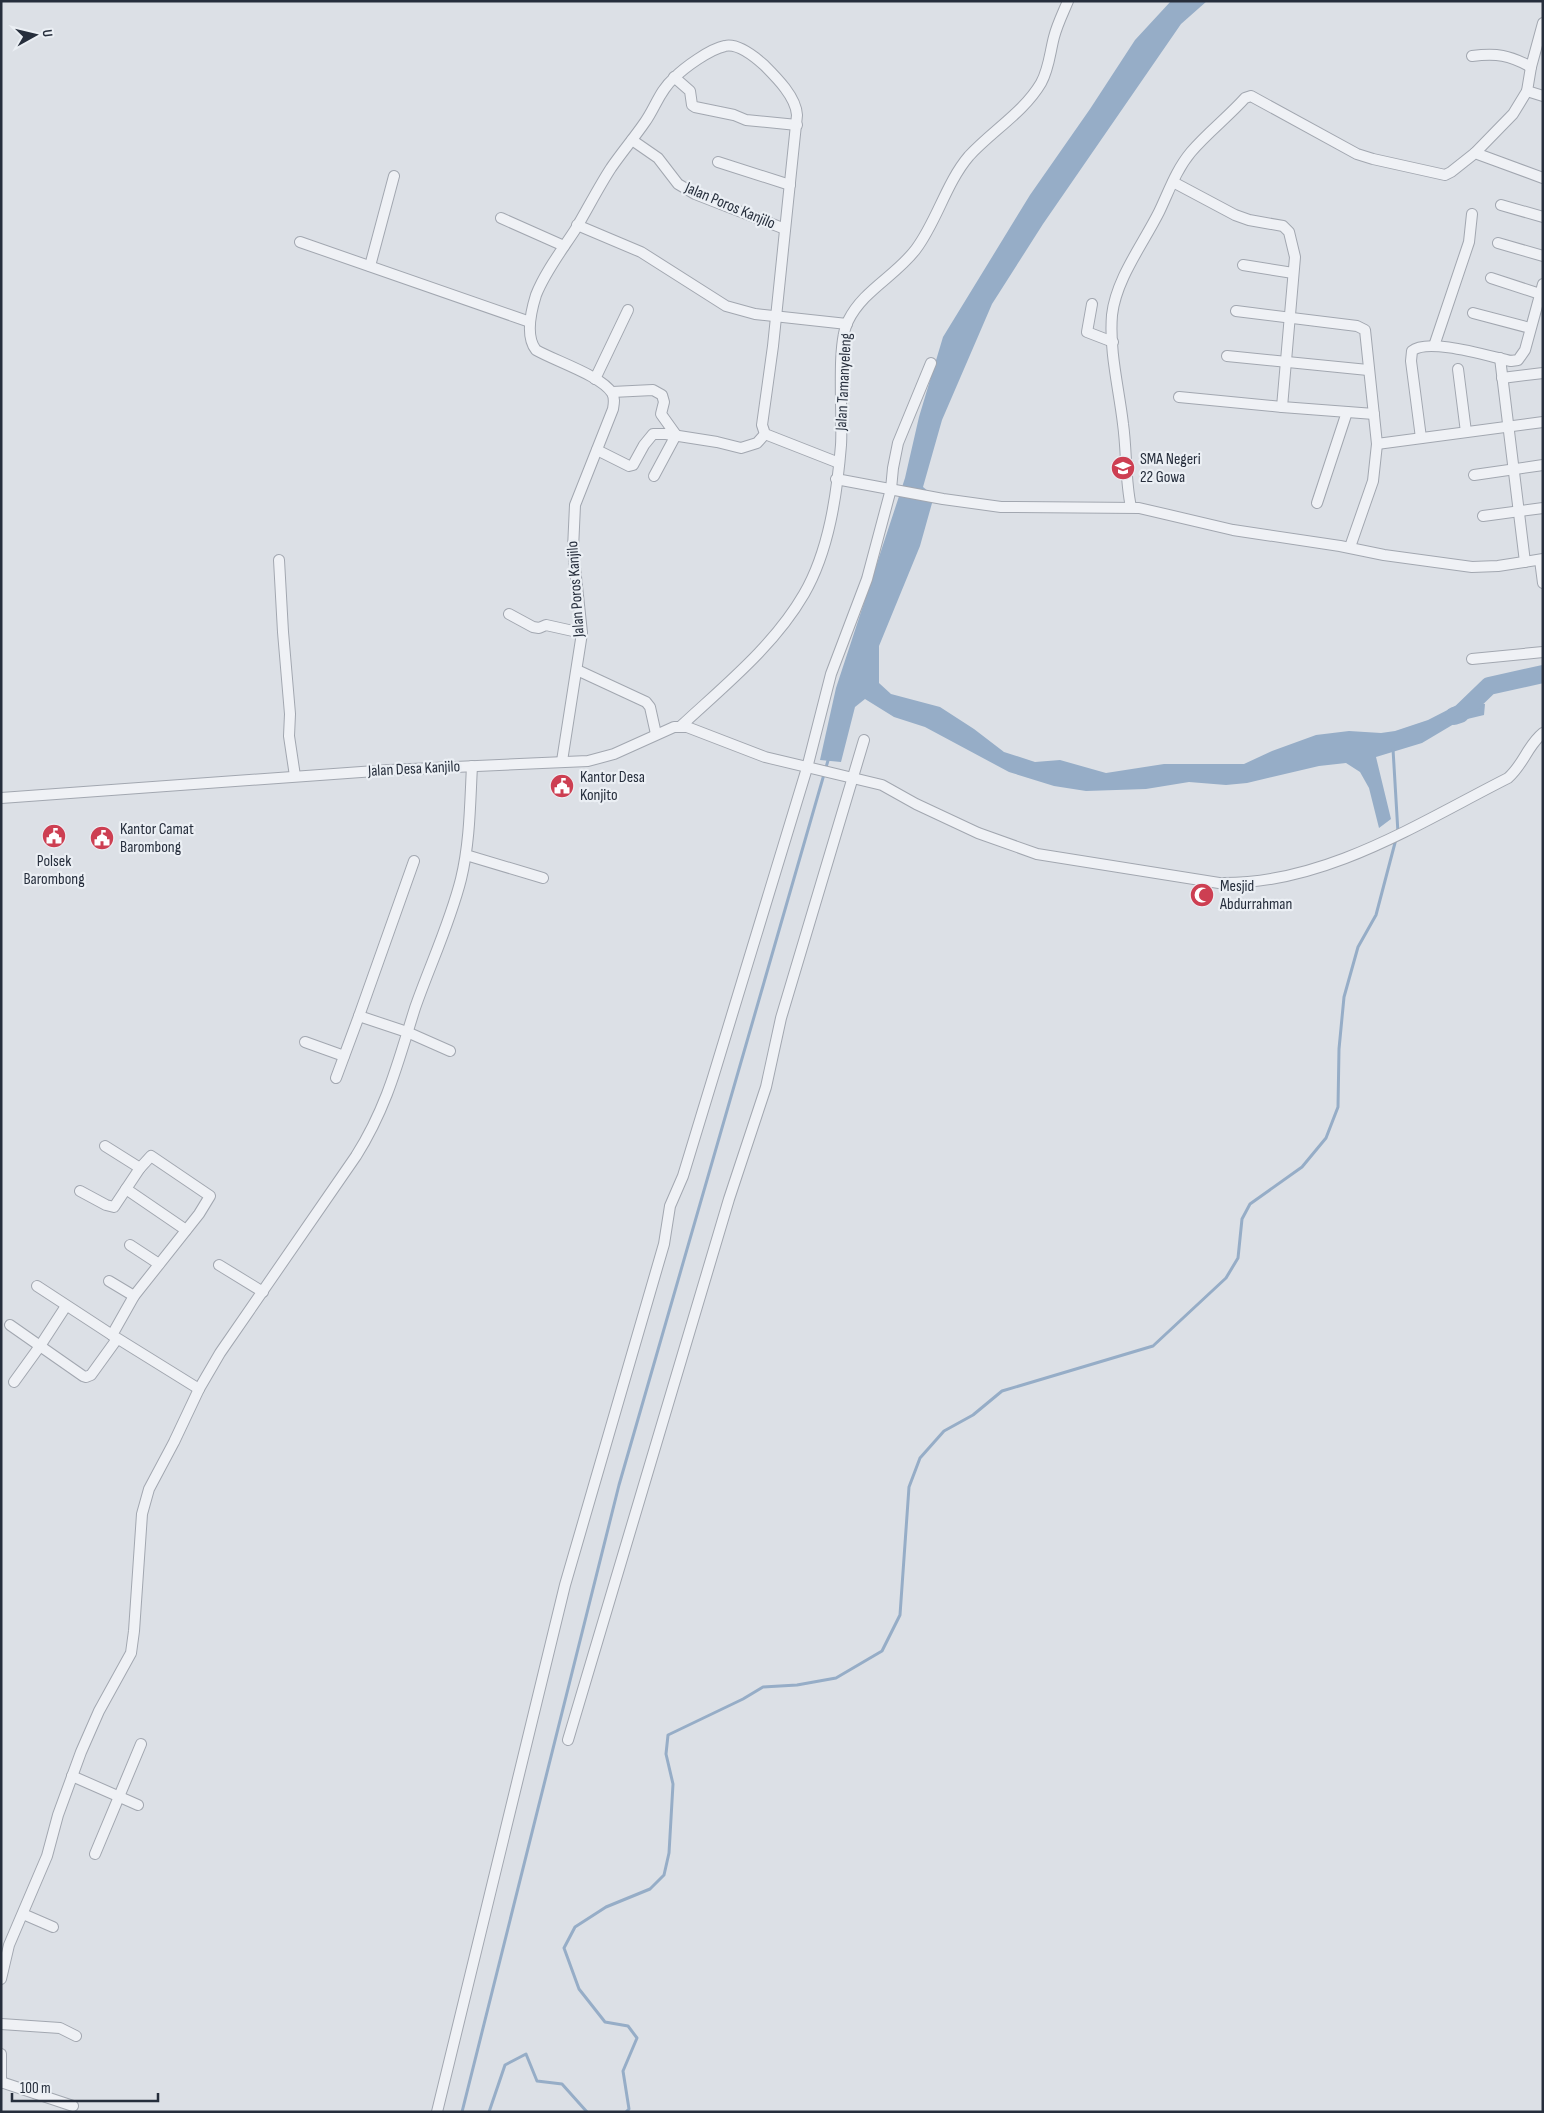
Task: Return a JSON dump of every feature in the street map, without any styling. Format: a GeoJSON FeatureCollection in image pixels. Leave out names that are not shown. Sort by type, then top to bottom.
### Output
{"type":"FeatureCollection","features":[{"type":"Feature","properties":{"kind":"street","name":"Jalan Tamanyeleng"},"geometry":{"type":"LineString","coordinates":[[681,726],[765,646],[803,596],[820,559],[827,534],[839,463],[842,357],[847,324],[855,310],[871,290],[905,263],[917,248],[956,176],[969,157],[989,135],[1024,105],[1042,81],[1048,67],[1054,36],[1068,1]]}},
{"type":"Feature","properties":{"kind":"street"},"geometry":{"type":"LineString","coordinates":[[1131,508],[1126,483],[1123,425],[1113,342],[1112,315],[1130,265],[1160,211],[1173,182],[1193,150],[1245,98],[1251,96],[1357,154],[1445,175],[1452,172],[1475,153],[1513,114],[1527,91],[1531,67],[1543,23]]}},
{"type":"Feature","properties":{"kind":"street","name":"Jalan Poros Kanjilo"},"geometry":{"type":"LineString","coordinates":[[562,761],[582,633],[573,549],[573,517],[575,505],[615,400],[612,392],[596,379],[536,350],[531,339],[530,322],[540,287],[611,168],[647,119],[665,88],[674,77],[714,50],[724,46],[738,48],[759,60],[771,72],[796,105],[797,124],[762,425],[765,434]]}},
{"type":"Feature","properties":{"kind":"street"},"geometry":{"type":"LineString","coordinates":[[1472,56],[1496,54],[1509,56],[1531,67]]}},
{"type":"Feature","properties":{"kind":"street"},"geometry":{"type":"LineString","coordinates":[[674,77],[690,91],[692,105],[695,107],[734,115],[746,120],[797,124]]}},
{"type":"Feature","properties":{"kind":"street"},"geometry":{"type":"LineString","coordinates":[[1527,91],[1543,96]]}},
{"type":"Feature","properties":{"kind":"street","name":"Jalan Poros Kanjilo"},"geometry":{"type":"LineString","coordinates":[[632,140],[658,158],[678,184],[695,194],[785,229]]}},
{"type":"Feature","properties":{"kind":"street"},"geometry":{"type":"LineString","coordinates":[[1475,153],[1543,178]]}},
{"type":"Feature","properties":{"kind":"street"},"geometry":{"type":"LineString","coordinates":[[718,162],[790,184]]}},
{"type":"Feature","properties":{"kind":"street"},"geometry":{"type":"LineString","coordinates":[[370,266],[394,176]]}},
{"type":"Feature","properties":{"kind":"street"},"geometry":{"type":"LineString","coordinates":[[1173,182],[1235,215],[1249,220],[1286,227],[1295,257],[1282,407]]}},
{"type":"Feature","properties":{"kind":"street"},"geometry":{"type":"LineString","coordinates":[[1501,205],[1543,217]]}},
{"type":"Feature","properties":{"kind":"street"},"geometry":{"type":"LineString","coordinates":[[1434,346],[1468,242],[1472,214]]}},
{"type":"Feature","properties":{"kind":"street"},"geometry":{"type":"LineString","coordinates":[[501,218],[564,246]]}},
{"type":"Feature","properties":{"kind":"street"},"geometry":{"type":"LineString","coordinates":[[577,226],[641,252],[726,306],[755,314],[847,324]]}},
{"type":"Feature","properties":{"kind":"street"},"geometry":{"type":"LineString","coordinates":[[300,242],[530,322]]}},
{"type":"Feature","properties":{"kind":"street"},"geometry":{"type":"LineString","coordinates":[[1498,243],[1543,256]]}},
{"type":"Feature","properties":{"kind":"street"},"geometry":{"type":"LineString","coordinates":[[1243,266],[1293,273]]}},
{"type":"Feature","properties":{"kind":"street"},"geometry":{"type":"LineString","coordinates":[[1421,438],[1411,354],[1418,347],[1434,346],[1518,360],[1525,350],[1541,289],[1491,278]]}},
{"type":"Feature","properties":{"kind":"street"},"geometry":{"type":"LineString","coordinates":[[1092,304],[1087,332],[1113,342]]}},
{"type":"Feature","properties":{"kind":"street"},"geometry":{"type":"LineString","coordinates":[[596,379],[628,310]]}},
{"type":"Feature","properties":{"kind":"street"},"geometry":{"type":"LineString","coordinates":[[1236,311],[1290,316],[1364,328],[1377,444],[1373,481],[1350,548]]}},
{"type":"Feature","properties":{"kind":"street"},"geometry":{"type":"LineString","coordinates":[[1473,313],[1530,328]]}},
{"type":"Feature","properties":{"kind":"street"},"geometry":{"type":"LineString","coordinates":[[1226,356],[1368,370]]}},
{"type":"Feature","properties":{"kind":"street"},"geometry":{"type":"LineString","coordinates":[[1500,358],[1525,562]]}},
{"type":"Feature","properties":{"kind":"street"},"geometry":{"type":"LineString","coordinates":[[437,2112],[574,1551],[664,1244],[670,1206],[683,1176],[810,768],[831,674],[862,597],[894,490],[893,468],[898,443],[931,363]]}},
{"type":"Feature","properties":{"kind":"street"},"geometry":{"type":"LineString","coordinates":[[1458,369],[1466,432]]}},
{"type":"Feature","properties":{"kind":"street"},"geometry":{"type":"LineString","coordinates":[[1502,378],[1543,373]]}},
{"type":"Feature","properties":{"kind":"street"},"geometry":{"type":"LineString","coordinates":[[612,392],[653,390],[662,395],[664,402],[661,414],[676,435]]}},
{"type":"Feature","properties":{"kind":"street"},"geometry":{"type":"LineString","coordinates":[[1179,397],[1374,414]]}},
{"type":"Feature","properties":{"kind":"street"},"geometry":{"type":"LineString","coordinates":[[1317,503],[1347,412]]}},
{"type":"Feature","properties":{"kind":"street"},"geometry":{"type":"LineString","coordinates":[[1377,444],[1543,422]]}},
{"type":"Feature","properties":{"kind":"street"},"geometry":{"type":"LineString","coordinates":[[597,450],[629,466],[633,465],[651,436],[659,434],[717,442],[741,448],[757,443],[765,434],[839,463]]}},
{"type":"Feature","properties":{"kind":"street"},"geometry":{"type":"LineString","coordinates":[[654,476],[676,435]]}},
{"type":"Feature","properties":{"kind":"street"},"geometry":{"type":"LineString","coordinates":[[1474,475],[1543,465]]}},
{"type":"Feature","properties":{"kind":"street"},"geometry":{"type":"LineString","coordinates":[[836,479],[942,499],[1001,507],[1147,509],[1233,530],[1384,555],[1472,567],[1498,566],[1541,560],[1543,583]]}},
{"type":"Feature","properties":{"kind":"street"},"geometry":{"type":"LineString","coordinates":[[1483,516],[1543,508]]}},
{"type":"Feature","properties":{"kind":"street"},"geometry":{"type":"LineString","coordinates":[[280,560],[283,632],[290,714],[289,736],[295,776]]}},
{"type":"Feature","properties":{"kind":"street"},"geometry":{"type":"LineString","coordinates":[[509,614],[533,627],[539,628],[546,624],[582,633]]}},
{"type":"Feature","properties":{"kind":"street"},"geometry":{"type":"LineString","coordinates":[[1472,659],[1543,652]]}},
{"type":"Feature","properties":{"kind":"street"},"geometry":{"type":"LineString","coordinates":[[577,670],[646,702],[650,707],[656,734]]}},
{"type":"Feature","properties":{"kind":"street"},"geometry":{"type":"LineString","coordinates":[[681,726],[765,757],[882,785],[978,833],[1037,854],[1219,883],[1277,878],[1324,867],[1377,844],[1508,778],[1522,764],[1532,746],[1543,733]]}},
{"type":"Feature","properties":{"kind":"street","name":"Jalan Desa Kanjilo"},"geometry":{"type":"LineString","coordinates":[[1,798],[295,776],[588,760],[605,757],[656,734],[681,726]]}},
{"type":"Feature","properties":{"kind":"street"},"geometry":{"type":"LineString","coordinates":[[568,1740],[720,1227],[766,1087],[781,1018],[850,776],[864,740]]}},
{"type":"Feature","properties":{"kind":"street"},"geometry":{"type":"LineString","coordinates":[[1,1979],[3,1958],[47,1856],[58,1815],[72,1776],[99,1711],[122,1671],[133,1644],[142,1514],[146,1496],[199,1389],[220,1353],[370,1134],[386,1100],[456,898],[466,855],[472,766]]}},
{"type":"Feature","properties":{"kind":"street"},"geometry":{"type":"LineString","coordinates":[[466,855],[543,878]]}},
{"type":"Feature","properties":{"kind":"street"},"geometry":{"type":"LineString","coordinates":[[336,1078],[414,861]]}},
{"type":"Feature","properties":{"kind":"street"},"geometry":{"type":"LineString","coordinates":[[359,1016],[408,1032],[450,1051]]}},
{"type":"Feature","properties":{"kind":"street"},"geometry":{"type":"LineString","coordinates":[[305,1042],[344,1056]]}},
{"type":"Feature","properties":{"kind":"street"},"geometry":{"type":"LineString","coordinates":[[105,1146],[140,1168]]}},
{"type":"Feature","properties":{"kind":"street"},"geometry":{"type":"LineString","coordinates":[[10,1325],[86,1377],[91,1375],[114,1337],[118,1321],[134,1296],[210,1198],[209,1193],[153,1156],[148,1158],[140,1168],[113,1208],[80,1190]]}},
{"type":"Feature","properties":{"kind":"street"},"geometry":{"type":"LineString","coordinates":[[126,1190],[186,1230]]}},
{"type":"Feature","properties":{"kind":"street"},"geometry":{"type":"LineString","coordinates":[[130,1245],[159,1264]]}},
{"type":"Feature","properties":{"kind":"street"},"geometry":{"type":"LineString","coordinates":[[219,1265],[263,1292]]}},
{"type":"Feature","properties":{"kind":"street"},"geometry":{"type":"LineString","coordinates":[[109,1281],[134,1296]]}},
{"type":"Feature","properties":{"kind":"street"},"geometry":{"type":"LineString","coordinates":[[37,1286],[114,1337],[199,1389]]}},
{"type":"Feature","properties":{"kind":"street"},"geometry":{"type":"LineString","coordinates":[[14,1382],[66,1306]]}},
{"type":"Feature","properties":{"kind":"street"},"geometry":{"type":"LineString","coordinates":[[95,1854],[141,1744]]}},
{"type":"Feature","properties":{"kind":"street"},"geometry":{"type":"LineString","coordinates":[[72,1776],[119,1795],[138,1805]]}},
{"type":"Feature","properties":{"kind":"street"},"geometry":{"type":"LineString","coordinates":[[23,1914],[52,1927]]}},
{"type":"Feature","properties":{"kind":"street"},"geometry":{"type":"LineString","coordinates":[[1,2024],[60,2028],[76,2036]]}},
{"type":"Feature","properties":{"kind":"street"},"geometry":{"type":"LineString","coordinates":[[1,2054],[1,2083],[73,2106]]}},
{"type":"Feature","properties":{"kind":"water"},"geometry":{"type":"Polygon","coordinates":[[[1171,1],[1207,1],[1181,24],[1043,224],[992,304],[942,420],[923,487],[934,496],[920,546],[879,646],[879,683],[891,694],[940,707],[974,729],[1004,752],[1035,762],[1060,760],[1106,773],[1164,764],[1244,764],[1272,751],[1316,735],[1349,731],[1381,733],[1395,731],[1428,720],[1465,701],[1485,704],[1484,715],[1459,721],[1422,743],[1376,757],[1391,819],[1379,828],[1369,788],[1360,772],[1346,763],[1319,766],[1247,783],[1226,785],[1189,782],[1146,789],[1086,791],[1054,786],[1009,772],[925,727],[894,717],[865,699],[855,707],[841,762],[820,760],[836,688],[905,478],[919,417],[943,337],[1030,195],[1135,40],[1171,1]]]}},
{"type":"Feature","properties":{"kind":"waterway"},"geometry":{"type":"LineString","coordinates":[[1454,716],[1460,714],[1489,686],[1543,674]]}},
{"type":"Feature","properties":{"kind":"waterway"},"geometry":{"type":"LineString","coordinates":[[1393,749],[1398,833]]}},
{"type":"Feature","properties":{"kind":"waterway"},"geometry":{"type":"LineString","coordinates":[[462,2112],[619,1485],[829,757]]}},
{"type":"Feature","properties":{"kind":"waterway"},"geometry":{"type":"LineString","coordinates":[[626,2112],[629,2109],[623,2071],[637,2038],[628,2026],[605,2022],[579,1989],[564,1948],[575,1927],[606,1907],[650,1889],[664,1875],[669,1853],[673,1784],[666,1754],[668,1735],[743,1699],[763,1687],[797,1685],[836,1678],[882,1651],[900,1615],[909,1487],[920,1458],[944,1431],[973,1415],[1002,1391],[1153,1346],[1226,1278],[1238,1258],[1242,1219],[1250,1204],[1302,1167],[1326,1138],[1338,1107],[1339,1049],[1344,997],[1358,947],[1376,915],[1396,839]]}},
{"type":"Feature","properties":{"kind":"waterway"},"geometry":{"type":"LineString","coordinates":[[489,2112],[505,2065],[526,2054],[537,2081],[562,2084],[587,2112]]}},
{"type":"Feature","properties":{"kind":"place","name":"SMA Negeri 22 Gowa"},"geometry":{"type":"Point","coordinates":[1123,468]}},
{"type":"Feature","properties":{"kind":"place","name":"Kantor Desa Konjito"},"geometry":{"type":"Point","coordinates":[562,786]}},
{"type":"Feature","properties":{"kind":"place","name":"Polsek Barombong"},"geometry":{"type":"Point","coordinates":[54,836]}},
{"type":"Feature","properties":{"kind":"place","name":"Kantor Camat Barombong"},"geometry":{"type":"Point","coordinates":[102,838]}},
{"type":"Feature","properties":{"kind":"place","name":"Mesjid Abdurrahman"},"geometry":{"type":"Point","coordinates":[1202,895]}}]}
